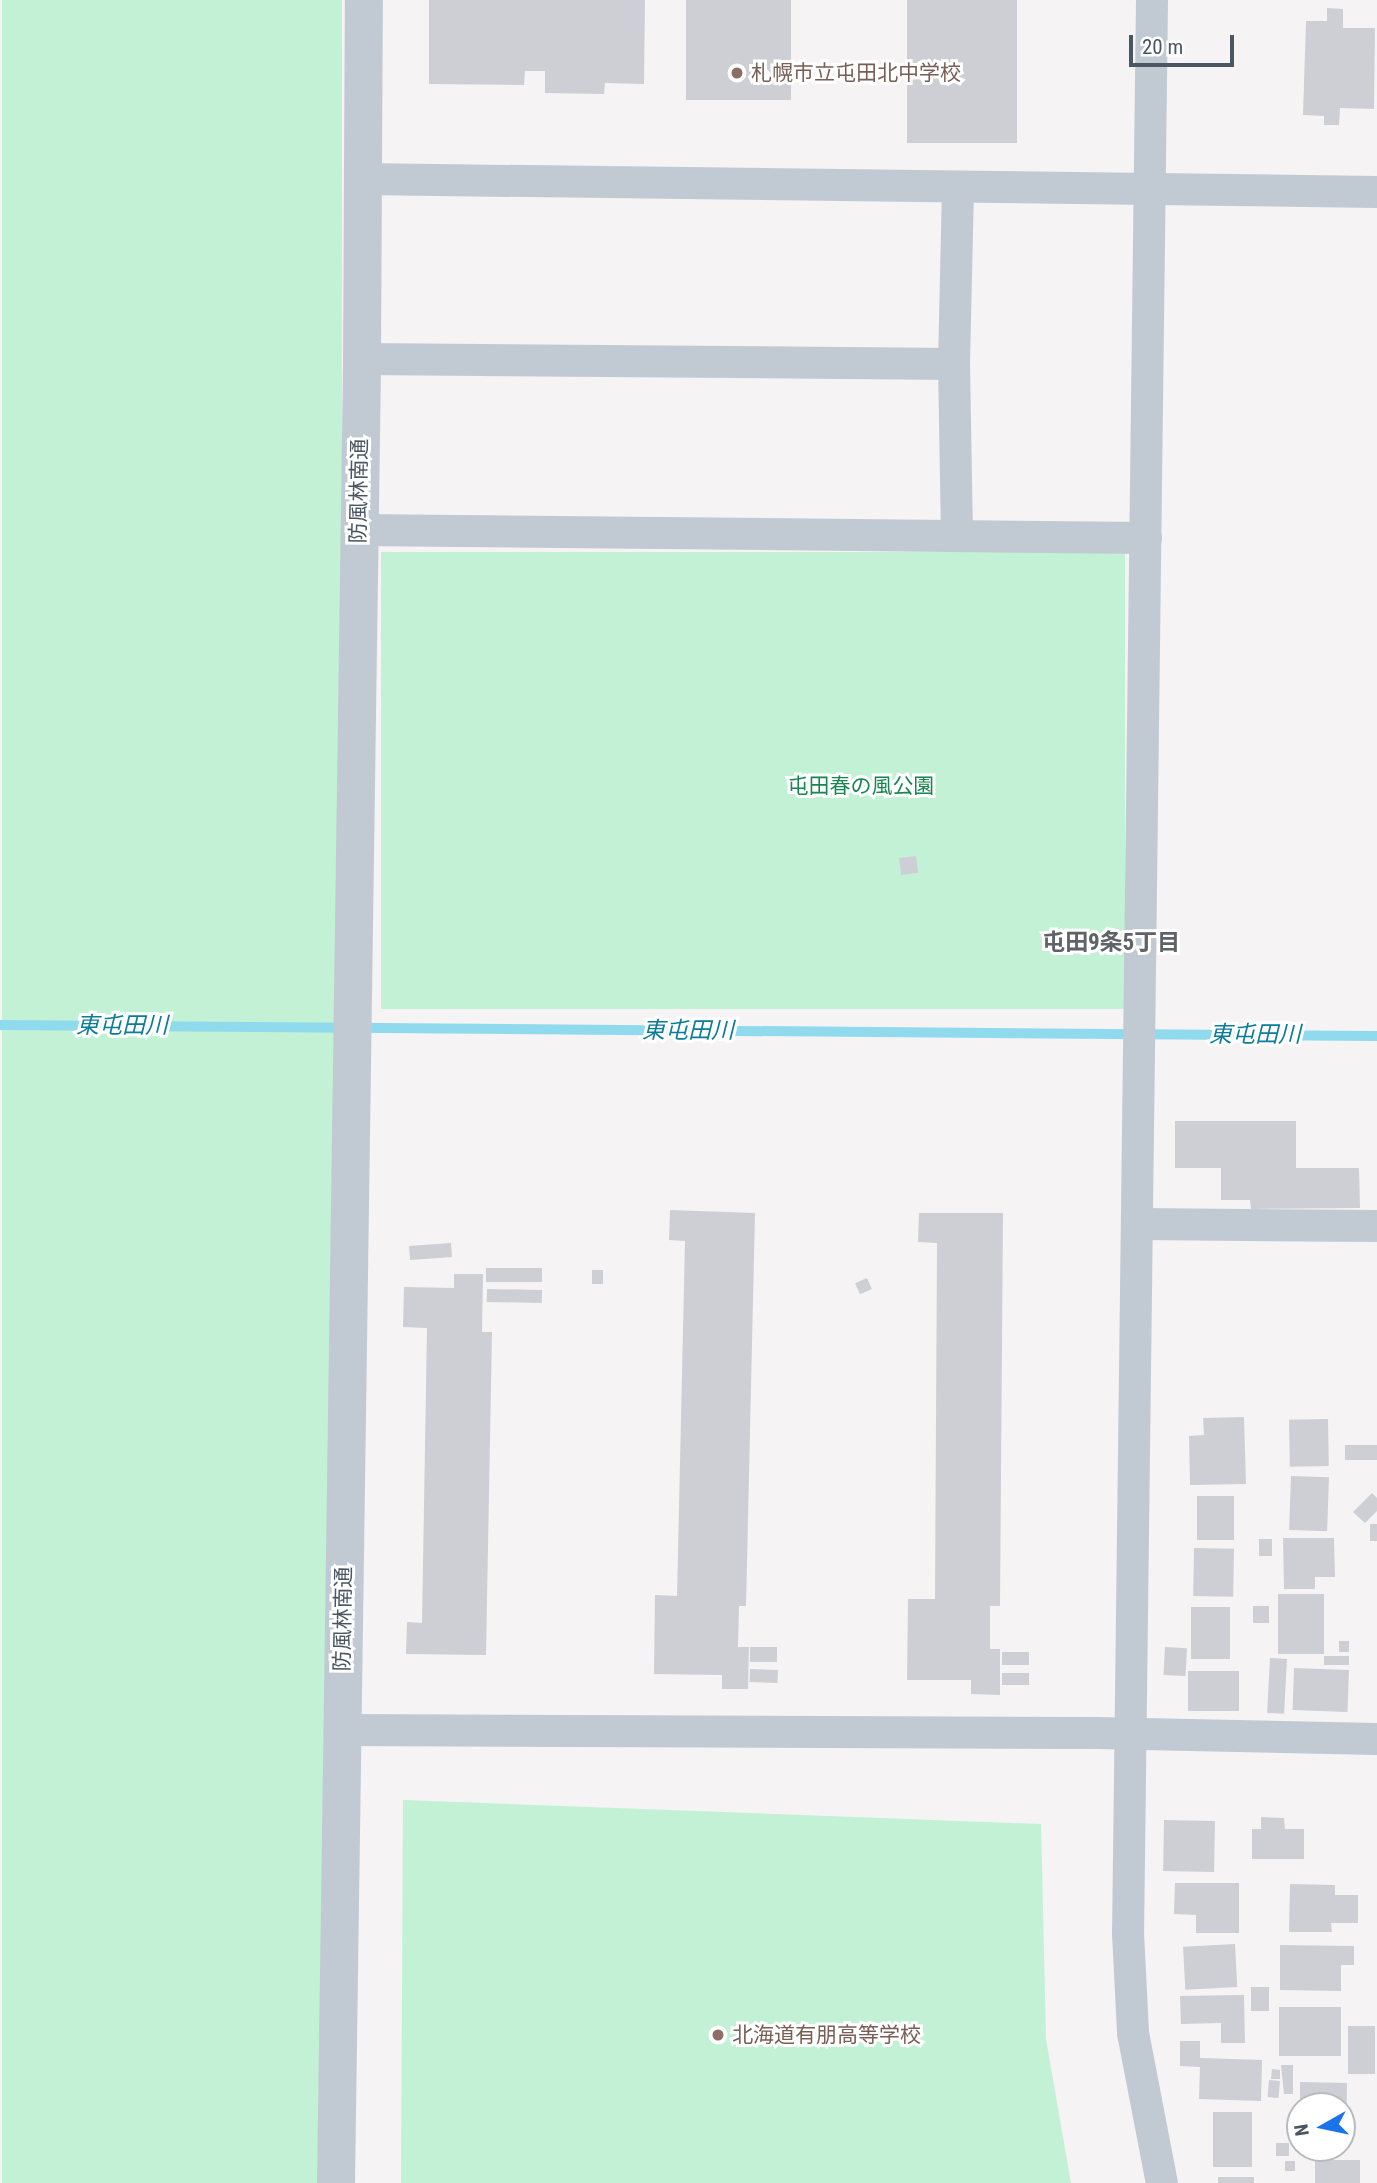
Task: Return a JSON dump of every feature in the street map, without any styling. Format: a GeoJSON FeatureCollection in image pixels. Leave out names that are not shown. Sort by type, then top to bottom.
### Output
{"type":"FeatureCollection","features":[{"type":"Feature","properties":{"kind":"street","name":"防風林南通"},"geometry":{"type":"LineString","coordinates":[[336,2183],[362,359],[364,0]]}},
{"type":"Feature","properties":{"kind":"street"},"geometry":{"type":"LineString","coordinates":[[1152,0],[1128,1933],[1133,2033],[1162,2183]]}},
{"type":"Feature","properties":{"kind":"street"},"geometry":{"type":"LineString","coordinates":[[362,179],[1377,192]]}},
{"type":"Feature","properties":{"kind":"street"},"geometry":{"type":"LineString","coordinates":[[957,536],[954,364],[958,187]]}},
{"type":"Feature","properties":{"kind":"street"},"geometry":{"type":"LineString","coordinates":[[362,359],[954,364]]}},
{"type":"Feature","properties":{"kind":"street"},"geometry":{"type":"LineString","coordinates":[[358,530],[1146,538]]}},
{"type":"Feature","properties":{"kind":"street"},"geometry":{"type":"LineString","coordinates":[[1138,1224],[1377,1226]]}},
{"type":"Feature","properties":{"kind":"street"},"geometry":{"type":"LineString","coordinates":[[342,1730],[1131,1734],[1377,1739]]}},
{"type":"Feature","properties":{"kind":"green space"},"geometry":{"type":"Polygon","coordinates":[[[2,0],[342,0],[342,2183],[2,2183],[2,0]]]}},
{"type":"Feature","properties":{"kind":"green space","name":"屯田春の風公園"},"geometry":{"type":"Polygon","coordinates":[[[381,552],[1125,552],[1125,1009],[381,1009],[381,552]]]}},
{"type":"Feature","properties":{"kind":"green space","name":"北海道有朋高等学校"},"geometry":{"type":"Polygon","coordinates":[[[403,1800],[1041,1824],[1046,2039],[1071,2183],[401,2183],[403,1800]]]}},
{"type":"Feature","properties":{"kind":"building"},"geometry":{"type":"Polygon","coordinates":[[[429,0],[645,0],[644,84],[605,83],[604,94],[545,93],[545,71],[525,71],[524,85],[429,84],[429,0]]]}},
{"type":"Feature","properties":{"kind":"building"},"geometry":{"type":"Polygon","coordinates":[[[686,0],[791,0],[791,100],[686,100],[686,0]]]}},
{"type":"Feature","properties":{"kind":"building"},"geometry":{"type":"Polygon","coordinates":[[[907,0],[1017,0],[1017,143],[907,143],[907,0]]]}},
{"type":"Feature","properties":{"kind":"building"},"geometry":{"type":"Polygon","coordinates":[[[1327,8],[1343,9],[1343,28],[1375,28],[1374,109],[1340,108],[1339,125],[1324,125],[1324,116],[1303,115],[1306,21],[1327,21],[1327,8]]]}},
{"type":"Feature","properties":{"kind":"building"},"geometry":{"type":"Polygon","coordinates":[[[916,856],[918,873],[901,875],[899,858],[916,856]]]}},
{"type":"Feature","properties":{"kind":"building"},"geometry":{"type":"Polygon","coordinates":[[[1175,1121],[1296,1121],[1296,1168],[1359,1168],[1360,1208],[1251,1209],[1250,1200],[1221,1200],[1221,1168],[1175,1168],[1175,1121]]]}},
{"type":"Feature","properties":{"kind":"building"},"geometry":{"type":"Polygon","coordinates":[[[670,1210],[755,1213],[746,1606],[739,1606],[738,1647],[749,1647],[748,1689],[722,1689],[722,1675],[654,1674],[655,1595],[677,1596],[685,1241],[669,1240],[670,1210]]]}},
{"type":"Feature","properties":{"kind":"building"},"geometry":{"type":"Polygon","coordinates":[[[919,1213],[1003,1213],[1000,1606],[990,1606],[990,1649],[1000,1649],[1000,1695],[971,1694],[971,1680],[907,1680],[908,1599],[935,1599],[937,1243],[918,1242],[919,1213]]]}},
{"type":"Feature","properties":{"kind":"building"},"geometry":{"type":"Polygon","coordinates":[[[451,1243],[452,1257],[410,1260],[409,1246],[451,1243]]]}},
{"type":"Feature","properties":{"kind":"building"},"geometry":{"type":"Polygon","coordinates":[[[486,1268],[542,1268],[542,1282],[486,1282],[486,1268]]]}},
{"type":"Feature","properties":{"kind":"building"},"geometry":{"type":"Polygon","coordinates":[[[592,1270],[603,1270],[603,1284],[592,1284],[592,1270]]]}},
{"type":"Feature","properties":{"kind":"building"},"geometry":{"type":"Polygon","coordinates":[[[454,1274],[483,1274],[482,1332],[492,1332],[486,1655],[406,1654],[407,1622],[422,1623],[427,1328],[403,1327],[404,1287],[454,1288],[454,1274]]]}},
{"type":"Feature","properties":{"kind":"building"},"geometry":{"type":"Polygon","coordinates":[[[867,1278],[872,1289],[860,1294],[855,1283],[867,1278]]]}},
{"type":"Feature","properties":{"kind":"building"},"geometry":{"type":"Polygon","coordinates":[[[487,1289],[542,1290],[542,1303],[487,1302],[487,1289]]]}},
{"type":"Feature","properties":{"kind":"building"},"geometry":{"type":"Polygon","coordinates":[[[1244,1417],[1246,1484],[1190,1485],[1189,1436],[1204,1435],[1203,1418],[1244,1417]]]}},
{"type":"Feature","properties":{"kind":"building"},"geometry":{"type":"Polygon","coordinates":[[[1328,1419],[1329,1466],[1290,1467],[1289,1420],[1328,1419]]]}},
{"type":"Feature","properties":{"kind":"building"},"geometry":{"type":"Polygon","coordinates":[[[1345,1445],[1377,1445],[1377,1460],[1345,1460],[1345,1445]]]}},
{"type":"Feature","properties":{"kind":"building"},"geometry":{"type":"Polygon","coordinates":[[[1291,1476],[1329,1477],[1327,1531],[1289,1530],[1291,1476]]]}},
{"type":"Feature","properties":{"kind":"building"},"geometry":{"type":"Polygon","coordinates":[[[1372,1493],[1377,1498],[1377,1511],[1365,1523],[1353,1512],[1372,1493]]]}},
{"type":"Feature","properties":{"kind":"building"},"geometry":{"type":"Polygon","coordinates":[[[1197,1496],[1234,1496],[1234,1540],[1197,1540],[1197,1496]]]}},
{"type":"Feature","properties":{"kind":"building"},"geometry":{"type":"Polygon","coordinates":[[[1370,1524],[1377,1524],[1377,1541],[1370,1541],[1370,1524]]]}},
{"type":"Feature","properties":{"kind":"building"},"geometry":{"type":"Polygon","coordinates":[[[1283,1538],[1334,1538],[1335,1577],[1315,1577],[1315,1589],[1284,1589],[1283,1538]]]}},
{"type":"Feature","properties":{"kind":"building"},"geometry":{"type":"Polygon","coordinates":[[[1259,1539],[1272,1539],[1272,1556],[1259,1556],[1259,1539]]]}},
{"type":"Feature","properties":{"kind":"building"},"geometry":{"type":"Polygon","coordinates":[[[1194,1548],[1234,1549],[1233,1597],[1193,1596],[1194,1548]]]}},
{"type":"Feature","properties":{"kind":"building"},"geometry":{"type":"Polygon","coordinates":[[[1278,1594],[1324,1594],[1324,1654],[1278,1654],[1278,1594]]]}},
{"type":"Feature","properties":{"kind":"building"},"geometry":{"type":"Polygon","coordinates":[[[1253,1606],[1269,1606],[1269,1623],[1253,1623],[1253,1606]]]}},
{"type":"Feature","properties":{"kind":"building"},"geometry":{"type":"Polygon","coordinates":[[[1191,1607],[1230,1607],[1230,1659],[1191,1659],[1191,1607]]]}},
{"type":"Feature","properties":{"kind":"building"},"geometry":{"type":"Polygon","coordinates":[[[1339,1641],[1349,1641],[1349,1652],[1339,1652],[1339,1641]]]}},
{"type":"Feature","properties":{"kind":"building"},"geometry":{"type":"Polygon","coordinates":[[[750,1647],[777,1647],[777,1662],[750,1662],[750,1647]]]}},
{"type":"Feature","properties":{"kind":"building"},"geometry":{"type":"Polygon","coordinates":[[[1165,1647],[1187,1648],[1186,1676],[1164,1675],[1165,1647]]]}},
{"type":"Feature","properties":{"kind":"building"},"geometry":{"type":"Polygon","coordinates":[[[1002,1652],[1029,1652],[1029,1665],[1002,1665],[1002,1652]]]}},
{"type":"Feature","properties":{"kind":"building"},"geometry":{"type":"Polygon","coordinates":[[[1324,1656],[1349,1656],[1349,1665],[1324,1665],[1324,1656]]]}},
{"type":"Feature","properties":{"kind":"building"},"geometry":{"type":"Polygon","coordinates":[[[1270,1658],[1287,1659],[1284,1714],[1267,1713],[1270,1658]]]}},
{"type":"Feature","properties":{"kind":"building"},"geometry":{"type":"Polygon","coordinates":[[[1294,1668],[1349,1670],[1348,1712],[1293,1710],[1294,1668]]]}},
{"type":"Feature","properties":{"kind":"building"},"geometry":{"type":"Polygon","coordinates":[[[750,1669],[778,1670],[778,1683],[750,1682],[750,1669]]]}},
{"type":"Feature","properties":{"kind":"building"},"geometry":{"type":"Polygon","coordinates":[[[1188,1671],[1239,1671],[1239,1711],[1188,1711],[1188,1671]]]}},
{"type":"Feature","properties":{"kind":"building"},"geometry":{"type":"Polygon","coordinates":[[[1002,1673],[1029,1673],[1029,1685],[1002,1685],[1002,1673]]]}},
{"type":"Feature","properties":{"kind":"building"},"geometry":{"type":"Polygon","coordinates":[[[1261,1817],[1284,1818],[1285,1829],[1304,1829],[1304,1859],[1252,1859],[1252,1829],[1261,1829],[1261,1817]]]}},
{"type":"Feature","properties":{"kind":"building"},"geometry":{"type":"Polygon","coordinates":[[[1164,1820],[1215,1821],[1214,1872],[1163,1871],[1164,1820]]]}},
{"type":"Feature","properties":{"kind":"building"},"geometry":{"type":"Polygon","coordinates":[[[1175,1883],[1239,1883],[1239,1933],[1196,1933],[1196,1915],[1174,1914],[1175,1883]]]}},
{"type":"Feature","properties":{"kind":"building"},"geometry":{"type":"Polygon","coordinates":[[[1290,1884],[1335,1885],[1335,1895],[1358,1895],[1358,1923],[1331,1923],[1332,1932],[1289,1932],[1290,1884]]]}},
{"type":"Feature","properties":{"kind":"building"},"geometry":{"type":"Polygon","coordinates":[[[1235,1944],[1237,1987],[1185,1990],[1183,1947],[1235,1944]]]}},
{"type":"Feature","properties":{"kind":"building"},"geometry":{"type":"Polygon","coordinates":[[[1280,1945],[1354,1946],[1354,1965],[1341,1965],[1341,1991],[1280,1990],[1280,1945]]]}},
{"type":"Feature","properties":{"kind":"building"},"geometry":{"type":"Polygon","coordinates":[[[1251,1987],[1269,1987],[1269,2011],[1251,2011],[1251,1987]]]}},
{"type":"Feature","properties":{"kind":"building"},"geometry":{"type":"Polygon","coordinates":[[[1244,1995],[1245,2043],[1221,2043],[1221,2023],[1181,2024],[1180,1996],[1244,1995]]]}},
{"type":"Feature","properties":{"kind":"building"},"geometry":{"type":"Polygon","coordinates":[[[1279,2007],[1341,2007],[1341,2056],[1279,2056],[1279,2007]]]}},
{"type":"Feature","properties":{"kind":"building"},"geometry":{"type":"Polygon","coordinates":[[[1348,2026],[1375,2026],[1375,2074],[1348,2074],[1348,2026]]]}},
{"type":"Feature","properties":{"kind":"building"},"geometry":{"type":"Polygon","coordinates":[[[1180,2041],[1200,2041],[1200,2058],[1262,2060],[1261,2101],[1199,2099],[1200,2067],[1180,2066],[1180,2041]]]}},
{"type":"Feature","properties":{"kind":"building"},"geometry":{"type":"Polygon","coordinates":[[[1281,2065],[1293,2065],[1293,2092],[1284,2094],[1281,2065]]]}},
{"type":"Feature","properties":{"kind":"building"},"geometry":{"type":"Polygon","coordinates":[[[1272,2069],[1280,2070],[1280,2079],[1271,2079],[1272,2069]]]}},
{"type":"Feature","properties":{"kind":"building"},"geometry":{"type":"Polygon","coordinates":[[[1269,2080],[1280,2081],[1278,2098],[1268,2097],[1269,2080]]]}},
{"type":"Feature","properties":{"kind":"building"},"geometry":{"type":"Polygon","coordinates":[[[1300,2082],[1347,2083],[1347,2092],[1300,2092],[1300,2082]]]}},
{"type":"Feature","properties":{"kind":"building"},"geometry":{"type":"Polygon","coordinates":[[[1213,2112],[1252,2112],[1252,2167],[1213,2167],[1213,2112]]]}},
{"type":"Feature","properties":{"kind":"building"},"geometry":{"type":"Polygon","coordinates":[[[1276,2143],[1286,2143],[1286,2156],[1276,2156],[1276,2143]]]}},
{"type":"Feature","properties":{"kind":"building"},"geometry":{"type":"Polygon","coordinates":[[[1360,2160],[1360,2183],[1315,2183],[1315,2162],[1360,2160]]]}},
{"type":"Feature","properties":{"kind":"building"},"geometry":{"type":"Polygon","coordinates":[[[1285,2161],[1295,2162],[1295,2171],[1285,2171],[1285,2161]]]}},
{"type":"Feature","properties":{"kind":"building"},"geometry":{"type":"Polygon","coordinates":[[[1218,2177],[1254,2177],[1254,2183],[1218,2183],[1218,2177]]]}},
{"type":"Feature","properties":{"kind":"waterway","name":"東屯田川"},"geometry":{"type":"LineString","coordinates":[[0,1025],[1377,1036]]}},
{"type":"Feature","properties":{"kind":"place","name":"札幌市立屯田北中学校"},"geometry":{"type":"Point","coordinates":[737,73]}},
{"type":"Feature","properties":{"kind":"place","name":"北海道有朋高等学校"},"geometry":{"type":"Point","coordinates":[718,2035]}},
{"type":"Feature","properties":{"kind":"district","name":"屯田9条5丁目"},"geometry":{"type":"Point","coordinates":[1111,943]}}]}
